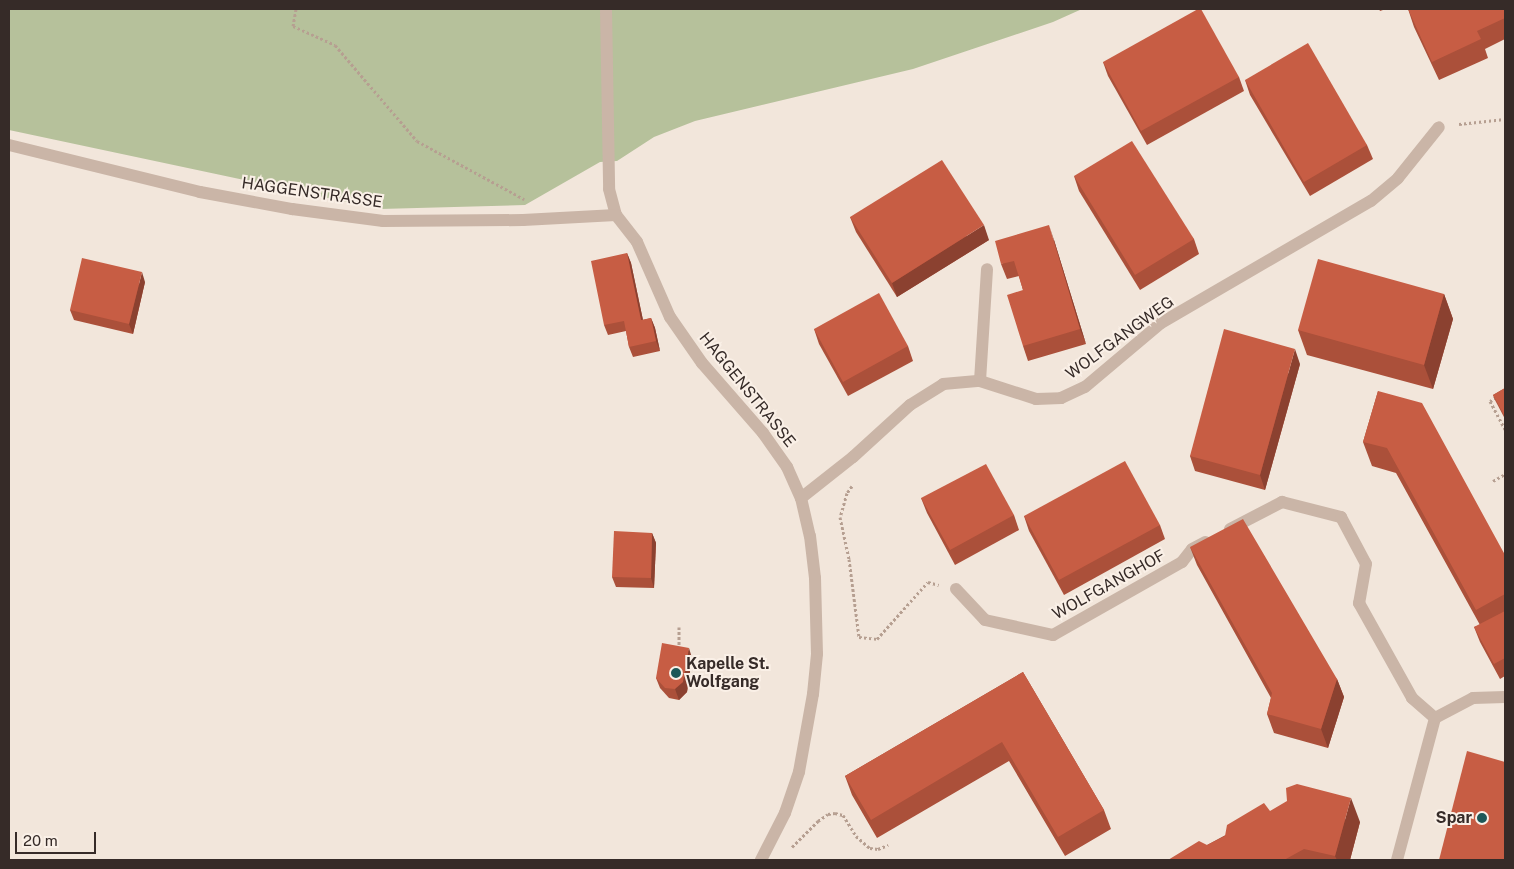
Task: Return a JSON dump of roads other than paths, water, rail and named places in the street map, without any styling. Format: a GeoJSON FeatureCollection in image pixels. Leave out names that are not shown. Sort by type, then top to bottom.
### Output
{"type":"FeatureCollection","features":[{"type":"Feature","properties":{"kind":"street","name":"HAGGENSTRASSE"},"geometry":{"type":"LineString","coordinates":[[606,9],[609,189],[616,215],[637,242],[670,317],[702,364],[768,440],[787,467],[801,498],[815,578],[817,654],[813,694],[799,772],[785,813],[762,860]]}},
{"type":"Feature","properties":{"kind":"street","name":"WOLFGANGWEG"},"geometry":{"type":"LineString","coordinates":[[801,498],[853,457],[910,405],[944,384],[980,381],[1036,399],[1061,398],[1085,387],[1162,324],[1371,201],[1398,178],[1439,127]]}},
{"type":"Feature","properties":{"kind":"street","name":"HAGGENSTRASSE"},"geometry":{"type":"LineString","coordinates":[[9,145],[200,192],[292,209],[382,221],[523,220],[616,215]]}},
{"type":"Feature","properties":{"kind":"street"},"geometry":{"type":"LineString","coordinates":[[980,381],[987,269]]}},
{"type":"Feature","properties":{"kind":"street","name":"WOLFGANGHOF"},"geometry":{"type":"LineString","coordinates":[[956,589],[985,620],[1053,635],[1182,562],[1192,549],[1282,502],[1340,517],[1366,564],[1359,603],[1412,698],[1435,718]]}},
{"type":"Feature","properties":{"kind":"street"},"geometry":{"type":"LineString","coordinates":[[1397,860],[1435,718],[1473,698],[1505,697]]}},
{"type":"Feature","properties":{"kind":"place","name":"Kapelle St. Wolfgang"},"geometry":{"type":"Point","coordinates":[676,673]}},
{"type":"Feature","properties":{"kind":"place","name":"Spar"},"geometry":{"type":"Point","coordinates":[1482,818]}}]}
